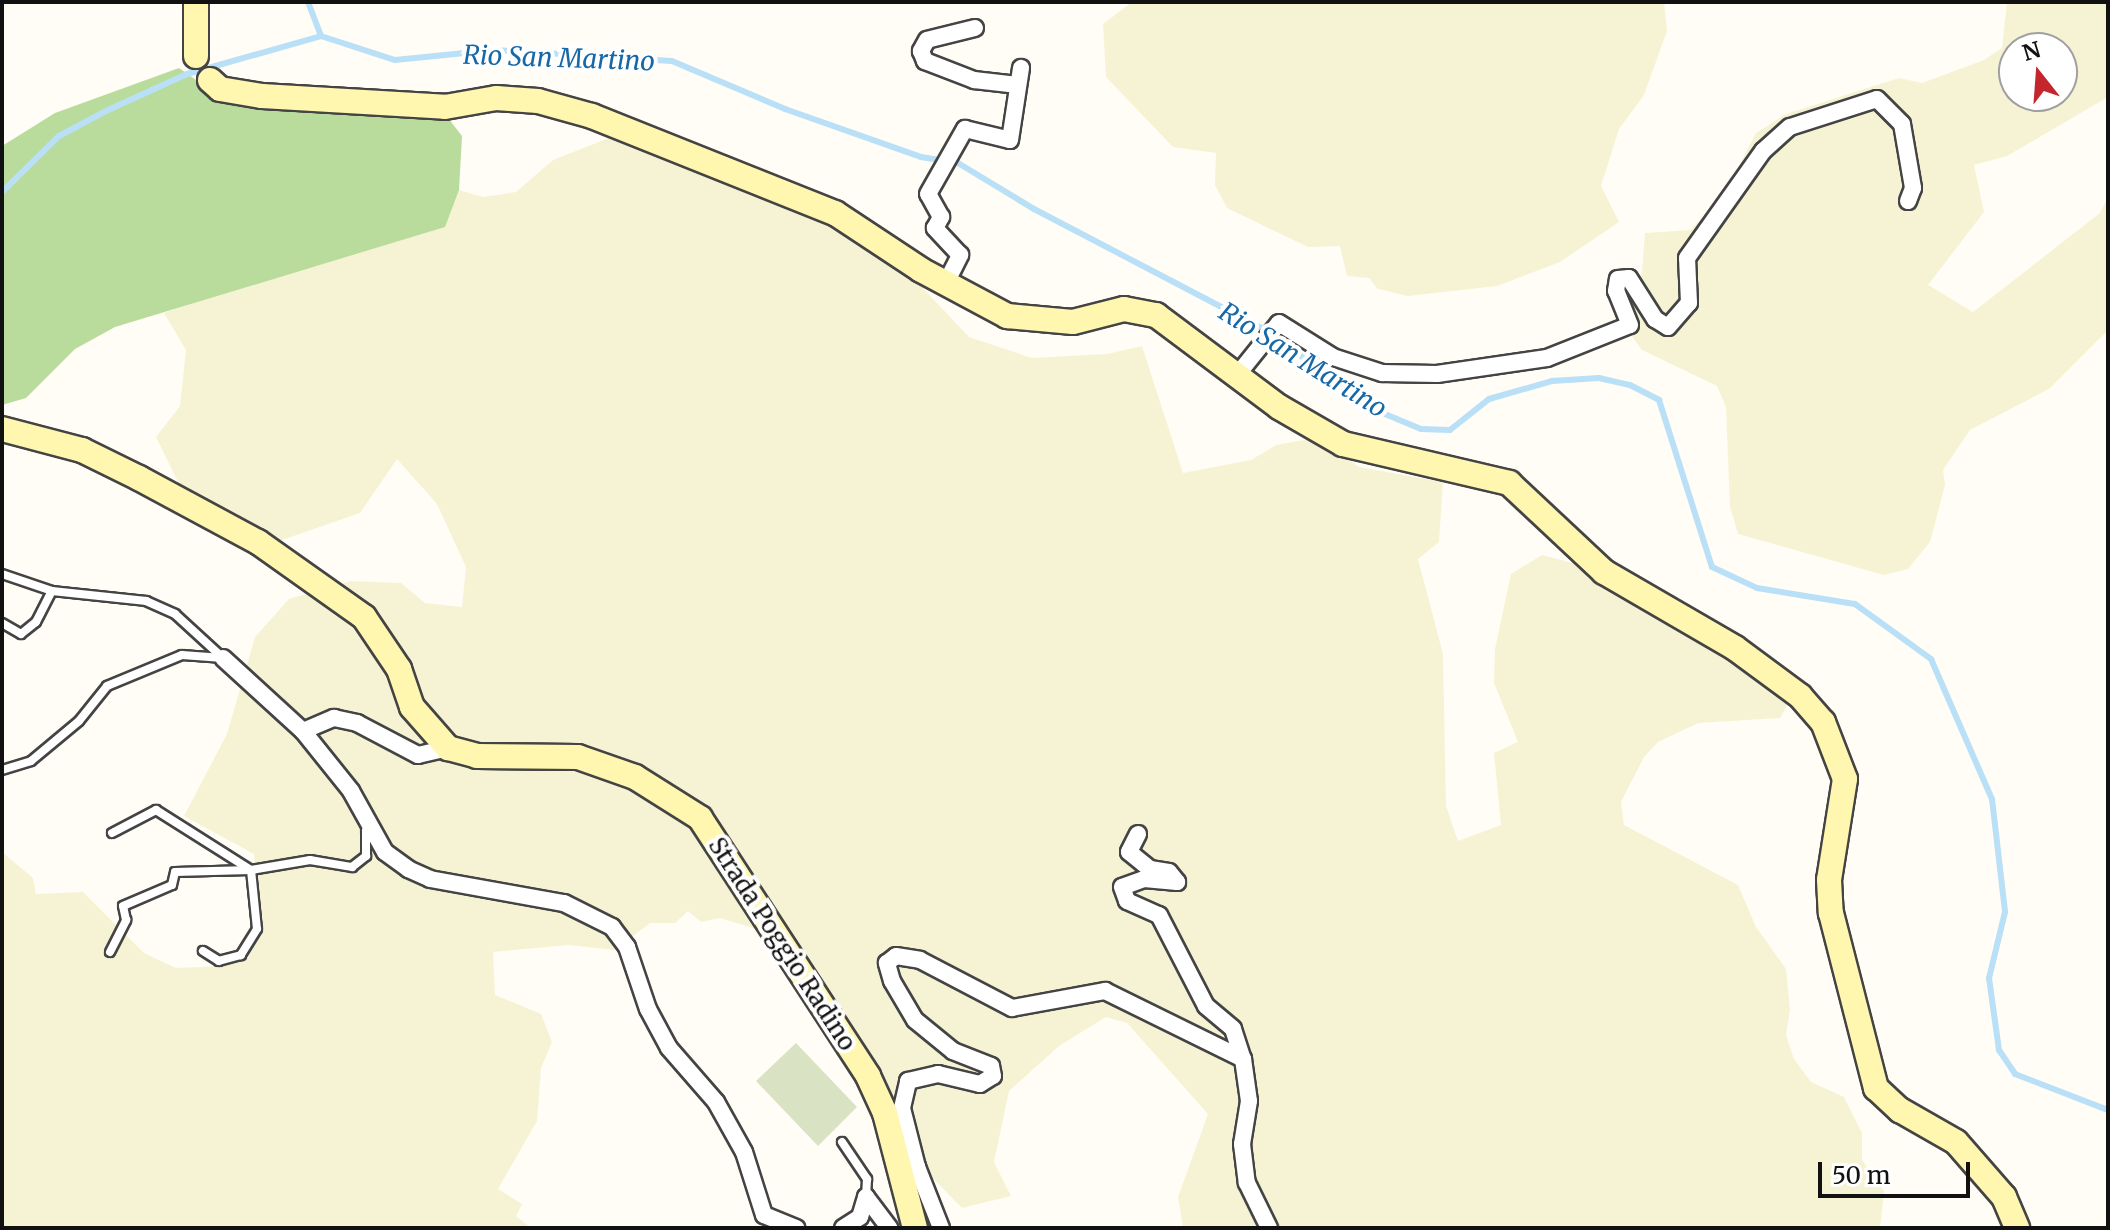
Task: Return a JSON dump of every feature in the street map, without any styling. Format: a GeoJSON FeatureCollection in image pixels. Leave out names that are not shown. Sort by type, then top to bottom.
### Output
{"type":"FeatureCollection","features":[{"type":"Feature","properties":{"kind":"street"},"geometry":{"type":"LineString","coordinates":[[196,2],[196,56],[210,80],[220,89],[262,96],[445,107],[496,98],[538,101],[592,116],[835,213],[955,288],[1007,316],[1033,321],[1073,322],[1124,309],[1156,315],[1279,407],[1343,444],[1509,483],[1604,572],[1735,648],[1800,696],[1823,722],[1845,779],[1829,880],[1831,913],[1876,1088],[1900,1110],[1956,1142],[2004,1197],[2017,1228]]}},
{"type":"Feature","properties":{"kind":"street"},"geometry":{"type":"LineString","coordinates":[[975,28],[927,40],[921,51],[925,61],[974,80],[1018,85]]}},
{"type":"Feature","properties":{"kind":"street"},"geometry":{"type":"LineString","coordinates":[[955,288],[949,277],[960,255],[935,228],[941,217],[928,194],[965,129],[1010,140],[1021,68]]}},
{"type":"Feature","properties":{"kind":"street"},"geometry":{"type":"LineString","coordinates":[[1238,374],[1279,323],[1333,357],[1382,373],[1437,374],[1547,358],[1630,325],[1616,291],[1618,279],[1629,278],[1655,319],[1668,327],[1689,303],[1687,258],[1763,151],[1790,127],[1877,99],[1902,124],[1913,188],[1908,201]]}},
{"type":"Feature","properties":{"kind":"street"},"geometry":{"type":"LineString","coordinates":[[2,429],[82,450],[139,478],[258,542],[364,617],[399,669],[412,707],[448,748],[418,755],[357,723],[334,718],[303,731]]}},
{"type":"Feature","properties":{"kind":"street"},"geometry":{"type":"LineString","coordinates":[[223,658],[303,731],[376,827],[385,852],[430,879],[564,903],[612,927],[627,947],[631,969],[669,1048],[716,1102],[744,1152],[764,1215],[796,1228]]}},
{"type":"Feature","properties":{"kind":"street","name":"Strada Poggio Radino"},"geometry":{"type":"LineString","coordinates":[[448,748],[477,756],[578,757],[635,777],[700,818],[868,1076],[907,1165],[915,1228]]}},
{"type":"Feature","properties":{"kind":"street"},"geometry":{"type":"LineString","coordinates":[[1138,834],[1129,852],[1150,869],[1169,872],[1177,882],[1144,879],[1122,887],[1127,901],[1159,915],[1206,1006],[1233,1029],[1243,1059],[1249,1101],[1242,1144],[1247,1183],[1269,1228]]}},
{"type":"Feature","properties":{"kind":"street"},"geometry":{"type":"LineString","coordinates":[[941,1228],[907,1165],[902,1108],[908,1081],[938,1074],[980,1084],[993,1076],[991,1066],[953,1051],[915,1020],[889,972],[887,963],[896,956],[920,960],[1012,1008],[1105,991],[1243,1059]]}},
{"type":"Feature","properties":{"kind":"street"},"geometry":{"type":"LineString","coordinates":[[843,1228],[860,1217],[866,1197]]}},
{"type":"Feature","properties":{"kind":"street"},"geometry":{"type":"LineString","coordinates":[[866,1197],[889,1228]]}},
{"type":"Feature","properties":{"kind":"lane"},"geometry":{"type":"LineString","coordinates":[[2,574],[52,591],[146,601],[175,614],[223,658]]}},
{"type":"Feature","properties":{"kind":"lane"},"geometry":{"type":"LineString","coordinates":[[2,623],[21,634],[36,622],[52,591]]}},
{"type":"Feature","properties":{"kind":"lane"},"geometry":{"type":"LineString","coordinates":[[2,770],[31,761],[79,721],[107,686],[182,655],[223,658]]}},
{"type":"Feature","properties":{"kind":"lane"},"geometry":{"type":"LineString","coordinates":[[112,833],[156,810],[251,870]]}},
{"type":"Feature","properties":{"kind":"lane"},"geometry":{"type":"LineString","coordinates":[[110,952],[126,920],[123,906],[172,885],[175,872],[251,870],[310,860],[352,867],[366,856],[366,831],[376,827]]}},
{"type":"Feature","properties":{"kind":"lane"},"geometry":{"type":"LineString","coordinates":[[203,951],[219,961],[241,955],[257,929],[251,870]]}},
{"type":"Feature","properties":{"kind":"lane"},"geometry":{"type":"LineString","coordinates":[[842,1142],[867,1179],[866,1197]]}},
{"type":"Feature","properties":{"kind":"shaded area"},"geometry":{"type":"Polygon","coordinates":[[[1132,2],[1664,2],[1667,31],[1644,95],[1619,129],[1601,186],[1619,222],[1560,262],[1497,286],[1408,296],[1378,289],[1369,278],[1347,276],[1340,246],[1308,247],[1227,208],[1215,185],[1216,153],[1173,147],[1106,77],[1103,24],[1132,2]]]}},
{"type":"Feature","properties":{"kind":"shaded area"},"geometry":{"type":"Polygon","coordinates":[[[2007,2],[2108,2],[2108,97],[2007,156],[1974,165],[1984,212],[1928,285],[1973,312],[2100,213],[2108,197],[2108,330],[2049,389],[1970,430],[1943,470],[1945,485],[1930,542],[1908,569],[1884,575],[1738,534],[1730,507],[1726,407],[1717,386],[1642,350],[1623,324],[1629,322],[1642,272],[1645,233],[1691,230],[1726,191],[1756,133],[1786,114],[1899,78],[1922,83],[1984,60],[1998,51],[1998,112],[2078,112],[2078,32],[2004,32],[2007,2]]]}},
{"type":"Feature","properties":{"kind":"shaded area"},"geometry":{"type":"Polygon","coordinates":[[[619,134],[844,230],[903,267],[969,337],[1032,358],[1107,354],[1142,346],[1183,473],[1251,460],[1276,445],[1315,438],[1359,467],[1443,482],[1439,542],[1418,559],[1443,654],[1446,806],[1458,841],[1501,825],[1494,753],[1518,742],[1494,683],[1495,649],[1511,574],[1542,555],[1611,573],[1766,653],[1795,692],[1780,718],[1698,723],[1658,742],[1644,757],[1621,802],[1624,825],[1738,885],[1756,927],[1786,969],[1790,1010],[1786,1035],[1794,1059],[1811,1082],[1844,1097],[1862,1133],[1862,1160],[1884,1191],[1880,1228],[1183,1228],[1178,1197],[1208,1114],[1127,1023],[1106,1017],[1059,1046],[1009,1091],[994,1162],[1011,1196],[962,1208],[920,1165],[797,978],[756,929],[720,918],[701,922],[688,911],[675,923],[650,923],[615,950],[569,945],[493,952],[495,995],[541,1014],[552,1042],[541,1068],[537,1121],[498,1189],[522,1204],[516,1216],[531,1228],[2,1228],[2,852],[33,878],[36,894],[83,892],[144,953],[176,968],[223,966],[248,958],[261,931],[254,854],[184,816],[227,734],[255,637],[289,599],[351,581],[401,583],[425,603],[462,607],[466,567],[437,504],[397,459],[360,513],[273,543],[182,490],[156,437],[180,406],[186,350],[164,313],[301,267],[444,227],[459,190],[483,197],[516,192],[553,160],[619,134]]]}},
{"type":"Feature","properties":{"kind":"green space"},"geometry":{"type":"Polygon","coordinates":[[[179,68],[226,101],[448,118],[462,136],[459,190],[445,227],[115,327],[75,349],[26,398],[2,405],[2,146],[55,113],[179,68]]]}},
{"type":"Feature","properties":{"kind":"green space"},"geometry":{"type":"Polygon","coordinates":[[[796,1043],[857,1107],[818,1146],[756,1081],[796,1043]]]}},
{"type":"Feature","properties":{"kind":"waterway"},"geometry":{"type":"LineString","coordinates":[[308,2],[321,36]]}},
{"type":"Feature","properties":{"kind":"waterway","name":"Rio San Martino"},"geometry":{"type":"LineString","coordinates":[[321,36],[395,60],[495,50],[672,61],[785,109],[921,157],[958,163],[1034,209],[1264,329],[1373,409],[1421,429],[1450,430],[1489,399],[1552,381],[1599,378],[1630,385],[1659,400],[1712,567],[1757,588],[1855,604],[1931,659],[1992,799],[2005,912],[1989,978],[1999,1050],[2015,1074],[2108,1110]]}},
{"type":"Feature","properties":{"kind":"waterway"},"geometry":{"type":"LineString","coordinates":[[2,192],[59,136],[108,110],[187,74],[321,36]]}}]}
